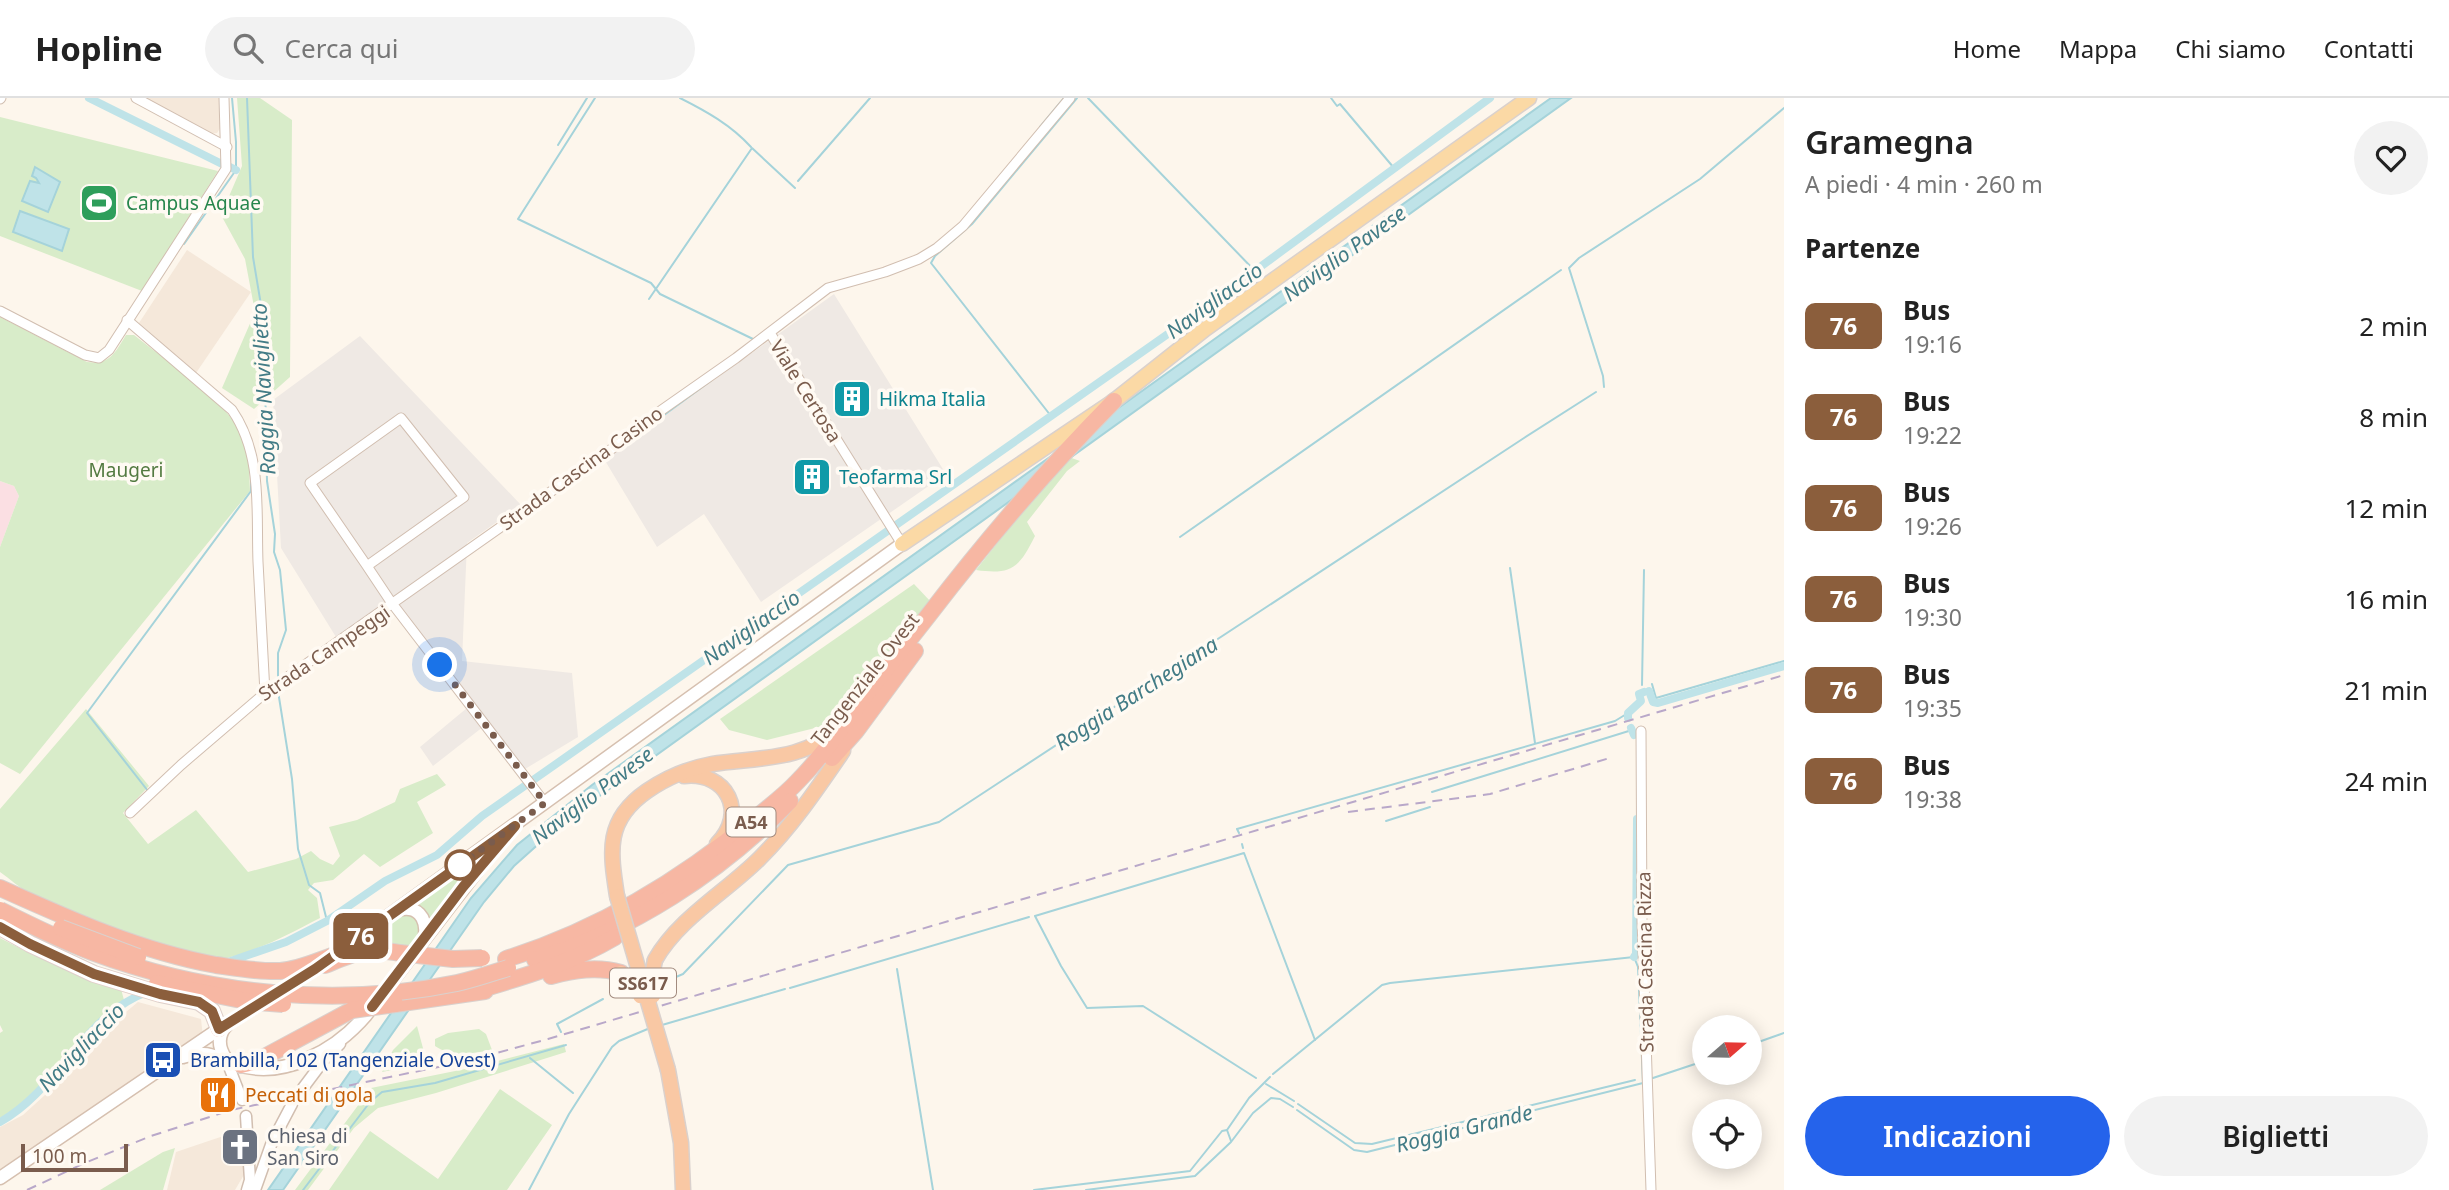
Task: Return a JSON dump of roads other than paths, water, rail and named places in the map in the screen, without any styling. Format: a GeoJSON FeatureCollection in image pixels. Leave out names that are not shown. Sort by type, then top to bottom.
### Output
{"type":"FeatureCollection","features":[{"type":"Feature","properties":{"kind":"highway","name":"Tangenziale Ovest"},"geometry":{"type":"LineString","coordinates":[[0,910],[102,956],[162,974],[228,988],[290,994],[373,994],[459,982],[585,929],[658,889],[724,846],[796,784],[833,742],[859,704],[1027,496],[1065,451],[1114,401]]}},
{"type":"Feature","properties":{"kind":"highway","name":"Tangenziale Ovest"},"geometry":{"type":"LineString","coordinates":[[0,899],[53,925],[144,959],[226,978],[299,985],[371,984],[440,976],[561,952],[610,930],[686,888],[725,861],[759,832],[856,731],[1027,496]]}},
{"type":"Feature","properties":{"kind":"highway"},"geometry":{"type":"LineString","coordinates":[[662,782],[698,767],[803,751],[829,736],[859,704]]}},
{"type":"Feature","properties":{"kind":"highway"},"geometry":{"type":"LineString","coordinates":[[669,1075],[652,994],[651,980],[655,960],[663,946],[678,930],[759,858],[784,830],[811,798],[856,731]]}},
{"type":"Feature","properties":{"kind":"highway","name":"SS617"},"geometry":{"type":"LineString","coordinates":[[658,889],[719,842],[730,828],[730,801],[725,791],[705,777],[692,775],[662,782],[633,801],[619,819],[611,848],[617,896],[669,1075],[681,1143],[683,1190]]}},
{"type":"Feature","properties":{"kind":"highway"},"geometry":{"type":"LineString","coordinates":[[0,888],[118,939],[192,961],[251,970],[281,971],[332,957]]}},
{"type":"Feature","properties":{"kind":"highway"},"geometry":{"type":"LineString","coordinates":[[475,991],[552,968],[593,950],[632,927],[686,888]]}},
{"type":"Feature","properties":{"kind":"highway"},"geometry":{"type":"LineString","coordinates":[[0,919],[115,971],[185,991],[246,1002],[278,1004],[395,1004]]}},
{"type":"Feature","properties":{"kind":"highway"},"geometry":{"type":"LineString","coordinates":[[0,927],[94,974],[160,994],[199,1002],[212,1011],[222,1029]]}},
{"type":"Feature","properties":{"kind":"highway"},"geometry":{"type":"LineString","coordinates":[[315,969],[357,951],[371,949],[453,959],[482,958],[560,940]]}},
{"type":"Feature","properties":{"kind":"highway"},"geometry":{"type":"LineString","coordinates":[[234,1062],[257,1062],[352,1010],[509,987],[578,970],[607,969],[621,973],[637,986],[669,1075]]}},
{"type":"Feature","properties":{"kind":"main road"},"geometry":{"type":"LineString","coordinates":[[0,1178],[332,957],[515,826],[901,541],[1114,401],[1216,321],[1529,98]]}},
{"type":"Feature","properties":{"kind":"main road"},"geometry":{"type":"LineString","coordinates":[[173,1061],[198,1053],[263,1069],[290,1065],[312,1057],[351,1032],[486,858],[515,826]]}},
{"type":"Feature","properties":{"kind":"main road"},"geometry":{"type":"LineString","coordinates":[[395,911],[409,908],[420,914],[425,922],[425,937]]}},
{"type":"Feature","properties":{"kind":"main road"},"geometry":{"type":"LineString","coordinates":[[222,1029],[222,1052],[234,1062]]}},
{"type":"Feature","properties":{"kind":"street"},"geometry":{"type":"LineString","coordinates":[[136,98],[227,147]]}},
{"type":"Feature","properties":{"kind":"street"},"geometry":{"type":"LineString","coordinates":[[0,311],[76,351],[99,358],[109,350],[226,169],[224,98]]}},
{"type":"Feature","properties":{"kind":"street","name":"Strada Cascina Casino"},"geometry":{"type":"LineString","coordinates":[[391,602],[654,419],[656,414],[828,288],[919,259],[937,248],[963,226],[1070,98]]}},
{"type":"Feature","properties":{"kind":"street"},"geometry":{"type":"LineString","coordinates":[[127,320],[232,410],[243,425],[250,443],[256,480],[265,693]]}},
{"type":"Feature","properties":{"kind":"street","name":"Viale Certosa"},"geometry":{"type":"LineString","coordinates":[[770,333],[901,541]]}},
{"type":"Feature","properties":{"kind":"street"},"geometry":{"type":"LineString","coordinates":[[367,566],[464,497],[401,418],[310,483],[391,602]]}},
{"type":"Feature","properties":{"kind":"street","name":"Strada Campeggi"},"geometry":{"type":"LineString","coordinates":[[130,813],[265,693],[391,602],[545,803]]}},
{"type":"Feature","properties":{"kind":"street","name":"Strada Cascina Rizza"},"geometry":{"type":"LineString","coordinates":[[1642,733],[1642,921],[1651,1190]]}},
{"type":"Feature","properties":{"kind":"street"},"geometry":{"type":"LineString","coordinates":[[303,1088],[324,1060],[351,1032]]}},
{"type":"Feature","properties":{"kind":"street"},"geometry":{"type":"LineString","coordinates":[[234,1062],[242,1100]]}},
{"type":"Feature","properties":{"kind":"street"},"geometry":{"type":"LineString","coordinates":[[255,1190],[272,1142],[292,1104]]}},
{"type":"Feature","properties":{"kind":"street"},"geometry":{"type":"LineString","coordinates":[[246,1116],[250,1180],[247,1190]]}},
{"type":"Feature","properties":{"kind":"water","name":"Naviglio Pavese"},"geometry":{"type":"Polygon","coordinates":[[[1551,98],[1571,98],[562,823],[514,866],[484,902],[283,1190],[268,1190],[471,898],[517,845],[592,785],[1551,98]]]}},
{"type":"Feature","properties":{"kind":"water"},"geometry":{"type":"Polygon","coordinates":[[[35,167],[60,182],[48,212],[22,201],[30,181],[39,183],[32,176],[35,167]]]}},
{"type":"Feature","properties":{"kind":"water"},"geometry":{"type":"Polygon","coordinates":[[[20,211],[69,229],[62,251],[13,232],[20,211]]]}},
{"type":"Feature","properties":{"kind":"waterway"},"geometry":{"type":"LineString","coordinates":[[89,98],[222,164]]}},
{"type":"Feature","properties":{"kind":"waterway"},"geometry":{"type":"LineString","coordinates":[[184,244],[236,170],[232,98]]}},
{"type":"Feature","properties":{"kind":"waterway","name":"Roggia Naviglietto"},"geometry":{"type":"LineString","coordinates":[[247,98],[253,257],[264,323],[267,481],[286,630],[278,653],[278,678]]}},
{"type":"Feature","properties":{"kind":"waterway"},"geometry":{"type":"LineString","coordinates":[[558,145],[587,98]]}},
{"type":"Feature","properties":{"kind":"waterway"},"geometry":{"type":"LineString","coordinates":[[595,98],[518,219],[651,283],[660,294],[753,339]]}},
{"type":"Feature","properties":{"kind":"waterway"},"geometry":{"type":"LineString","coordinates":[[680,98],[718,119],[751,147]]}},
{"type":"Feature","properties":{"kind":"waterway"},"geometry":{"type":"LineString","coordinates":[[798,181],[870,98]]}},
{"type":"Feature","properties":{"kind":"waterway"},"geometry":{"type":"LineString","coordinates":[[1040,127],[1064,98]]}},
{"type":"Feature","properties":{"kind":"waterway"},"geometry":{"type":"LineString","coordinates":[[1051,416],[931,263],[935,256],[972,224],[1077,98]]}},
{"type":"Feature","properties":{"kind":"waterway"},"geometry":{"type":"LineString","coordinates":[[1088,98],[1255,271]]}},
{"type":"Feature","properties":{"kind":"waterway"},"geometry":{"type":"LineString","coordinates":[[1331,98],[1337,106],[1340,104],[1394,168]]}},
{"type":"Feature","properties":{"kind":"waterway","name":"Navigliaccio"},"geometry":{"type":"LineString","coordinates":[[225,963],[286,942],[327,921],[385,881],[437,855],[482,816],[1192,317],[1490,98]]}},
{"type":"Feature","properties":{"kind":"waterway","name":"Roggia Barchegiana"},"geometry":{"type":"LineString","coordinates":[[1604,387],[1603,376],[1569,268],[1579,258],[1700,179],[1784,108]]}},
{"type":"Feature","properties":{"kind":"waterway"},"geometry":{"type":"LineString","coordinates":[[649,299],[752,148],[795,188]]}},
{"type":"Feature","properties":{"kind":"waterway"},"geometry":{"type":"LineString","coordinates":[[230,167],[236,170]]}},
{"type":"Feature","properties":{"kind":"waterway"},"geometry":{"type":"LineString","coordinates":[[1180,537],[1561,270]]}},
{"type":"Feature","properties":{"kind":"waterway"},"geometry":{"type":"LineString","coordinates":[[660,418],[712,380]]}},
{"type":"Feature","properties":{"kind":"waterway","name":"Roggia Barchegiana"},"geometry":{"type":"LineString","coordinates":[[676,977],[683,974],[788,865],[939,822],[1596,392]]}},
{"type":"Feature","properties":{"kind":"waterway"},"geometry":{"type":"LineString","coordinates":[[148,791],[87,713],[251,491],[251,479]]}},
{"type":"Feature","properties":{"kind":"waterway"},"geometry":{"type":"LineString","coordinates":[[1510,568],[1535,743]]}},
{"type":"Feature","properties":{"kind":"waterway"},"geometry":{"type":"LineString","coordinates":[[1642,685],[1644,570]]}},
{"type":"Feature","properties":{"kind":"waterway"},"geometry":{"type":"LineString","coordinates":[[1652,684],[1656,698],[1784,661]]}},
{"type":"Feature","properties":{"kind":"waterway","name":"Roggia Grande"},"geometry":{"type":"LineString","coordinates":[[1649,691],[1653,702],[1658,703],[1784,666]]}},
{"type":"Feature","properties":{"kind":"waterway","name":"Roggia Naviglietto"},"geometry":{"type":"LineString","coordinates":[[278,691],[292,779],[298,849],[309,885],[320,893],[327,921]]}},
{"type":"Feature","properties":{"kind":"waterway","name":"Roggia Grande"},"geometry":{"type":"LineString","coordinates":[[1628,718],[1628,713],[1641,701],[1639,694],[1644,692]]}},
{"type":"Feature","properties":{"kind":"waterway"},"geometry":{"type":"LineString","coordinates":[[1239,833],[1237,829],[1615,721],[1628,713]]}},
{"type":"Feature","properties":{"kind":"waterway","name":"Roggia Grande"},"geometry":{"type":"LineString","coordinates":[[1631,728],[1634,735]]}},
{"type":"Feature","properties":{"kind":"waterway"},"geometry":{"type":"LineString","coordinates":[[1432,792],[1632,730]]}},
{"type":"Feature","properties":{"kind":"waterway"},"geometry":{"type":"LineString","coordinates":[[1386,821],[1430,807]]}},
{"type":"Feature","properties":{"kind":"waterway","name":"Roggia Grande"},"geometry":{"type":"LineString","coordinates":[[1634,957],[1637,819]]}},
{"type":"Feature","properties":{"kind":"waterway"},"geometry":{"type":"LineString","coordinates":[[1242,844],[1243,848]]}},
{"type":"Feature","properties":{"kind":"waterway"},"geometry":{"type":"LineString","coordinates":[[1256,1078],[1143,1006],[1087,1008],[1035,916],[1244,853],[1315,1040]]}},
{"type":"Feature","properties":{"kind":"waterway"},"geometry":{"type":"LineString","coordinates":[[790,988],[1029,917]]}},
{"type":"Feature","properties":{"kind":"waterway","name":"Roggia Grande"},"geometry":{"type":"LineString","coordinates":[[1273,1074],[1382,985],[1634,957],[1638,967],[1643,1083],[1367,1152],[1354,1150],[1297,1110]]}},
{"type":"Feature","properties":{"kind":"waterway"},"geometry":{"type":"LineString","coordinates":[[897,969],[933,1190]]}},
{"type":"Feature","properties":{"kind":"waterway"},"geometry":{"type":"LineString","coordinates":[[662,1025],[785,989]]}},
{"type":"Feature","properties":{"kind":"waterway","name":"Navigliaccio"},"geometry":{"type":"LineString","coordinates":[[0,1122],[39,1091],[106,1018],[125,1003],[147,992]]}},
{"type":"Feature","properties":{"kind":"waterway","name":"Roggia Barchegiana"},"geometry":{"type":"LineString","coordinates":[[561,1032],[557,1024],[603,999]]}},
{"type":"Feature","properties":{"kind":"waterway"},"geometry":{"type":"LineString","coordinates":[[529,1190],[569,1114],[612,1047],[619,1041],[650,1028]]}},
{"type":"Feature","properties":{"kind":"waterway"},"geometry":{"type":"LineString","coordinates":[[1762,1041],[1784,1033]]}},
{"type":"Feature","properties":{"kind":"waterway","name":"Roggia Barchegiana"},"geometry":{"type":"LineString","coordinates":[[303,1190],[370,1102],[382,1092],[435,1083],[566,1045]]}},
{"type":"Feature","properties":{"kind":"waterway"},"geometry":{"type":"LineString","coordinates":[[530,1058],[573,1093]]}},
{"type":"Feature","properties":{"kind":"waterway"},"geometry":{"type":"LineString","coordinates":[[1653,1078],[1692,1065]]}},
{"type":"Feature","properties":{"kind":"waterway"},"geometry":{"type":"LineString","coordinates":[[1231,1141],[1227,1130],[1249,1098],[1270,1077]]}},
{"type":"Feature","properties":{"kind":"waterway"},"geometry":{"type":"LineString","coordinates":[[1298,1104],[1355,1143],[1372,1144],[1635,1080]]}},
{"type":"Feature","properties":{"kind":"waterway"},"geometry":{"type":"LineString","coordinates":[[1266,1084],[1294,1101]]}},
{"type":"Feature","properties":{"kind":"waterway","name":"Roggia Grande"},"geometry":{"type":"LineString","coordinates":[[1086,1190],[1195,1176],[1231,1142],[1253,1113],[1271,1098],[1280,1099],[1293,1107]]}},
{"type":"Feature","properties":{"kind":"waterway"},"geometry":{"type":"LineString","coordinates":[[1034,1190],[1190,1171],[1222,1131],[1227,1130]]}},
{"type":"Feature","properties":{"kind":"tunnel"},"geometry":{"type":"LineString","coordinates":[[292,1104],[303,1088]]}},
{"type":"Feature","properties":{"kind":"railway"},"geometry":{"type":"LineString","coordinates":[[27,1190],[151,1136],[231,1110],[467,1061],[548,1039],[1784,675]]}},
{"type":"Feature","properties":{"kind":"railway"},"geometry":{"type":"LineString","coordinates":[[1348,812],[1490,794],[1613,757]]}},
{"type":"Feature","properties":{"kind":"place","name":"Campus Aquae"},"geometry":{"type":"Point","coordinates":[99,203]}},
{"type":"Feature","properties":{"kind":"place","name":"Hikma Italia"},"geometry":{"type":"Point","coordinates":[852,399]}},
{"type":"Feature","properties":{"kind":"place","name":"Teofarma Srl"},"geometry":{"type":"Point","coordinates":[812,477]}},
{"type":"Feature","properties":{"kind":"place","name":"Brambilla, 102 (Tangenziale Ovest)"},"geometry":{"type":"Point","coordinates":[163,1060]}},
{"type":"Feature","properties":{"kind":"place","name":"Peccati di gola"},"geometry":{"type":"Point","coordinates":[218,1095]}},
{"type":"Feature","properties":{"kind":"place","name":"Chiesa di San Siro"},"geometry":{"type":"Point","coordinates":[240,1147]}},
{"type":"Feature","properties":{"kind":"park label","name":"Maugeri"},"geometry":{"type":"Point","coordinates":[126,470]}}]}
